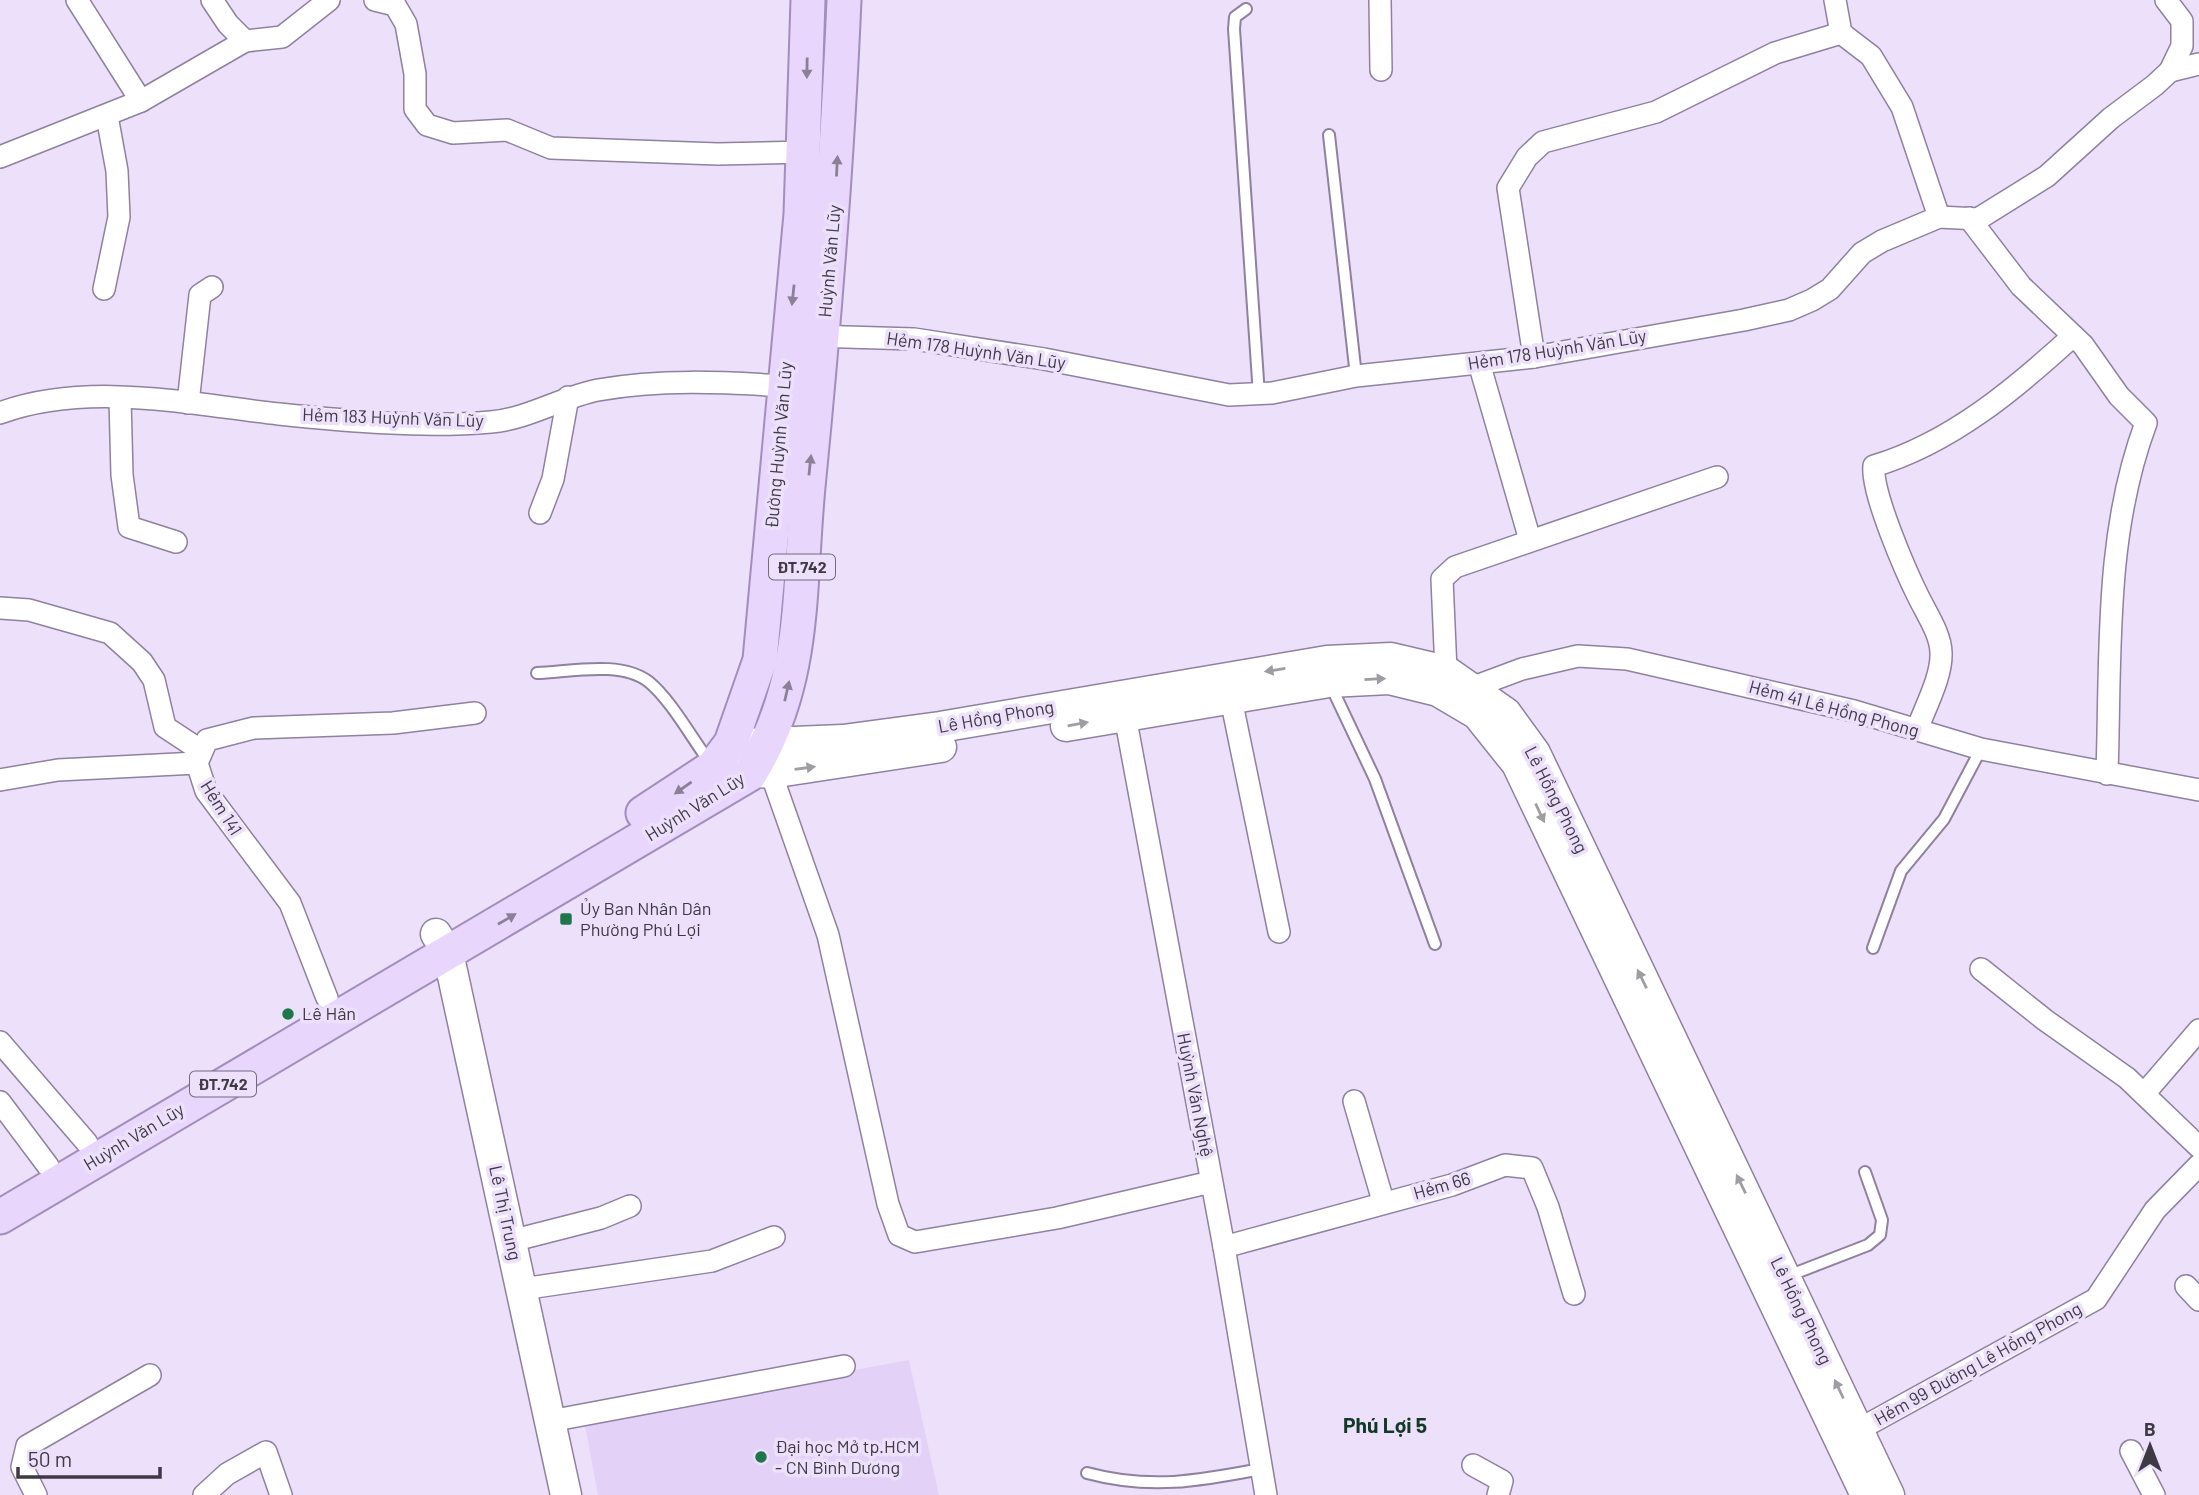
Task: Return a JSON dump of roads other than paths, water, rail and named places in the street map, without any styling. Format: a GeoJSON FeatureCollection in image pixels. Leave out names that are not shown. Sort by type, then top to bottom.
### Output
{"type":"FeatureCollection","features":[{"type":"Feature","properties":{"kind":"main road","name":"Đường Huỳnh Văn Lũy"},"geometry":{"type":"LineString","coordinates":[[722,755],[760,660],[804,152],[808,0]]}},
{"type":"Feature","properties":{"kind":"main road","name":"Huỳnh Văn Lũy"},"geometry":{"type":"LineString","coordinates":[[0,1196],[327,998],[442,944],[763,764],[784,704],[796,654],[806,506],[835,198],[844,0]]}},
{"type":"Feature","properties":{"kind":"main road","name":"ĐT.742"},"geometry":{"type":"LineString","coordinates":[[442,944],[670,797],[722,755]]}},
{"type":"Feature","properties":{"kind":"main road","name":"Huỳnh Văn Lũy"},"geometry":{"type":"LineString","coordinates":[[0,1217],[381,989],[442,944]]}},
{"type":"Feature","properties":{"kind":"street"},"geometry":{"type":"LineString","coordinates":[[77,0],[141,101]]}},
{"type":"Feature","properties":{"kind":"street"},"geometry":{"type":"LineString","coordinates":[[212,0],[228,24],[245,41]]}},
{"type":"Feature","properties":{"kind":"street"},"geometry":{"type":"LineString","coordinates":[[0,156],[141,101],[245,41],[282,37],[329,0]]}},
{"type":"Feature","properties":{"kind":"street"},"geometry":{"type":"LineString","coordinates":[[375,0],[395,5],[406,24],[415,74],[415,109],[427,125],[453,133],[507,130],[551,148],[718,154],[804,152]]}},
{"type":"Feature","properties":{"kind":"street"},"geometry":{"type":"LineString","coordinates":[[1380,0],[1381,70]]}},
{"type":"Feature","properties":{"kind":"street"},"geometry":{"type":"LineString","coordinates":[[1835,0],[1841,33],[1871,56],[1902,107],[1939,217]]}},
{"type":"Feature","properties":{"kind":"street","name":"Hẻm 178 Huỳnh Văn Lũy"},"geometry":{"type":"LineString","coordinates":[[789,338],[823,335],[914,339],[1044,359],[1229,395],[1259,395],[1356,376],[1534,357],[1789,310],[1830,289],[1862,253],[1907,229],[1939,217],[1978,219],[2047,176],[2170,71],[2182,46],[2182,22],[2166,0]]}},
{"type":"Feature","properties":{"kind":"street"},"geometry":{"type":"LineString","coordinates":[[1534,357],[1508,188],[1527,157],[1543,142],[1656,112],[1775,53],[1841,33]]}},
{"type":"Feature","properties":{"kind":"street"},"geometry":{"type":"LineString","coordinates":[[2170,71],[2199,64]]}},
{"type":"Feature","properties":{"kind":"street"},"geometry":{"type":"LineString","coordinates":[[104,289],[119,217],[117,172],[107,116]]}},
{"type":"Feature","properties":{"kind":"street"},"geometry":{"type":"LineString","coordinates":[[1969,218],[2021,286],[2074,336],[2119,396],[2146,423],[2135,453],[2114,553],[2107,774]]}},
{"type":"Feature","properties":{"kind":"street"},"geometry":{"type":"LineString","coordinates":[[188,403],[198,305],[201,295],[212,287]]}},
{"type":"Feature","properties":{"kind":"street"},"geometry":{"type":"LineString","coordinates":[[1917,730],[1940,667],[1942,650],[1910,580],[1872,478],[1874,466],[1932,441],[1993,405],[2074,336]]}},
{"type":"Feature","properties":{"kind":"street"},"geometry":{"type":"LineString","coordinates":[[1479,363],[1530,540]]}},
{"type":"Feature","properties":{"kind":"street","name":"Hẻm 183 Huỳnh Văn Lũy"},"geometry":{"type":"LineString","coordinates":[[0,413],[63,397],[188,403],[280,414],[404,422],[494,422],[568,397],[600,390],[697,381],[784,386]]}},
{"type":"Feature","properties":{"kind":"street"},"geometry":{"type":"LineString","coordinates":[[540,513],[553,479],[568,397]]}},
{"type":"Feature","properties":{"kind":"street"},"geometry":{"type":"LineString","coordinates":[[120,399],[122,475],[129,527],[176,542]]}},
{"type":"Feature","properties":{"kind":"street"},"geometry":{"type":"LineString","coordinates":[[1446,671],[1442,579],[1445,573],[1530,540],[1717,477]]}},
{"type":"Feature","properties":{"kind":"street"},"geometry":{"type":"LineString","coordinates":[[0,608],[29,610],[110,633],[142,662],[154,680],[165,727],[199,757]]}},
{"type":"Feature","properties":{"kind":"street","name":"Hẻm 41 Lê Hồng Phong"},"geometry":{"type":"LineString","coordinates":[[1471,688],[1522,669],[1578,656],[1627,659],[1854,711],[1981,749],[2199,790]]}},
{"type":"Feature","properties":{"kind":"street","name":"Lê Hồng Phong"},"geometry":{"type":"LineString","coordinates":[[1123,705],[1327,661],[1391,658],[1446,671],[1506,713],[1535,753],[1889,1495]]}},
{"type":"Feature","properties":{"kind":"street","name":"Lê Hồng Phong"},"geometry":{"type":"LineString","coordinates":[[722,755],[763,764],[844,740],[1123,705],[1231,699],[1329,682],[1389,679],[1438,691],[1478,714],[1517,764],[1866,1495]]}},
{"type":"Feature","properties":{"kind":"street"},"geometry":{"type":"LineString","coordinates":[[1231,699],[1279,932]]}},
{"type":"Feature","properties":{"kind":"street","name":"Huỳnh Văn Nghệ"},"geometry":{"type":"LineString","coordinates":[[1123,705],[1224,1247],[1266,1495]]}},
{"type":"Feature","properties":{"kind":"street"},"geometry":{"type":"LineString","coordinates":[[199,757],[207,740],[254,727],[393,723],[475,713]]}},
{"type":"Feature","properties":{"kind":"street"},"geometry":{"type":"LineString","coordinates":[[0,780],[58,770],[199,757]]}},
{"type":"Feature","properties":{"kind":"street","name":"Hẻm 141"},"geometry":{"type":"LineString","coordinates":[[199,757],[206,791],[290,903],[327,998]]}},
{"type":"Feature","properties":{"kind":"street"},"geometry":{"type":"LineString","coordinates":[[763,764],[828,935],[888,1204],[899,1235],[915,1242],[1044,1220],[1211,1182]]}},
{"type":"Feature","properties":{"kind":"street","name":"Lê Thị Trung"},"geometry":{"type":"LineString","coordinates":[[442,944],[522,1289],[566,1495]]}},
{"type":"Feature","properties":{"kind":"street"},"geometry":{"type":"LineString","coordinates":[[1981,969],[2144,1094],[2199,1147]]}},
{"type":"Feature","properties":{"kind":"street"},"geometry":{"type":"LineString","coordinates":[[2144,1094],[2199,1030]]}},
{"type":"Feature","properties":{"kind":"street"},"geometry":{"type":"LineString","coordinates":[[0,1042],[87,1143]]}},
{"type":"Feature","properties":{"kind":"street"},"geometry":{"type":"LineString","coordinates":[[1354,1101],[1383,1201]]}},
{"type":"Feature","properties":{"kind":"street"},"geometry":{"type":"LineString","coordinates":[[0,1102],[48,1166]]}},
{"type":"Feature","properties":{"kind":"street","name":"Hẻm 66"},"geometry":{"type":"LineString","coordinates":[[1224,1247],[1383,1201],[1452,1185],[1505,1165],[1532,1168],[1548,1207],[1574,1294]]}},
{"type":"Feature","properties":{"kind":"street","name":"Hẻm 99 Đường Lê Hồng Phong"},"geometry":{"type":"LineString","coordinates":[[1858,1430],[2096,1299],[2115,1265],[2155,1210],[2199,1165]]}},
{"type":"Feature","properties":{"kind":"street"},"geometry":{"type":"LineString","coordinates":[[511,1241],[601,1218],[630,1206]]}},
{"type":"Feature","properties":{"kind":"street"},"geometry":{"type":"LineString","coordinates":[[522,1289],[712,1261],[774,1237]]}},
{"type":"Feature","properties":{"kind":"street"},"geometry":{"type":"LineString","coordinates":[[550,1421],[844,1366]]}},
{"type":"Feature","properties":{"kind":"street"},"geometry":{"type":"LineString","coordinates":[[36,1495],[22,1467],[27,1446],[150,1375]]}},
{"type":"Feature","properties":{"kind":"street"},"geometry":{"type":"LineString","coordinates":[[2131,1451],[2154,1495]]}},
{"type":"Feature","properties":{"kind":"street"},"geometry":{"type":"LineString","coordinates":[[204,1495],[227,1474],[266,1452],[281,1495]]}},
{"type":"Feature","properties":{"kind":"street"},"geometry":{"type":"LineString","coordinates":[[1472,1465],[1502,1481],[1498,1495]]}},
{"type":"Feature","properties":{"kind":"lane"},"geometry":{"type":"LineString","coordinates":[[1246,9],[1234,17],[1234,29],[1259,395]]}},
{"type":"Feature","properties":{"kind":"lane"},"geometry":{"type":"LineString","coordinates":[[1329,135],[1356,376]]}},
{"type":"Feature","properties":{"kind":"lane"},"geometry":{"type":"LineString","coordinates":[[537,673],[613,671],[648,681],[722,755]]}},
{"type":"Feature","properties":{"kind":"lane"},"geometry":{"type":"LineString","coordinates":[[1329,682],[1375,779],[1435,944]]}},
{"type":"Feature","properties":{"kind":"lane"},"geometry":{"type":"LineString","coordinates":[[1872,948],[1901,871],[1944,819],[1981,749]]}},
{"type":"Feature","properties":{"kind":"lane"},"geometry":{"type":"LineString","coordinates":[[1785,1277],[1868,1245],[1880,1235],[1882,1220],[1864,1172]]}},
{"type":"Feature","properties":{"kind":"lane"},"geometry":{"type":"LineString","coordinates":[[1087,1473],[1138,1484],[1170,1484],[1261,1469]]}},
{"type":"Feature","properties":{"kind":"place","name":"Ủy Ban Nhân Dân Phường Phú Lợi"},"geometry":{"type":"Point","coordinates":[566,919]}},
{"type":"Feature","properties":{"kind":"place","name":"Lê Hân"},"geometry":{"type":"Point","coordinates":[288,1014]}},
{"type":"Feature","properties":{"kind":"place","name":"Đại học Mở tp.HCM - CN Bình Dương"},"geometry":{"type":"Point","coordinates":[761,1457]}},
{"type":"Feature","properties":{"kind":"district","name":"Phú Lợi 5"},"geometry":{"type":"Point","coordinates":[1385,1426]}}]}
